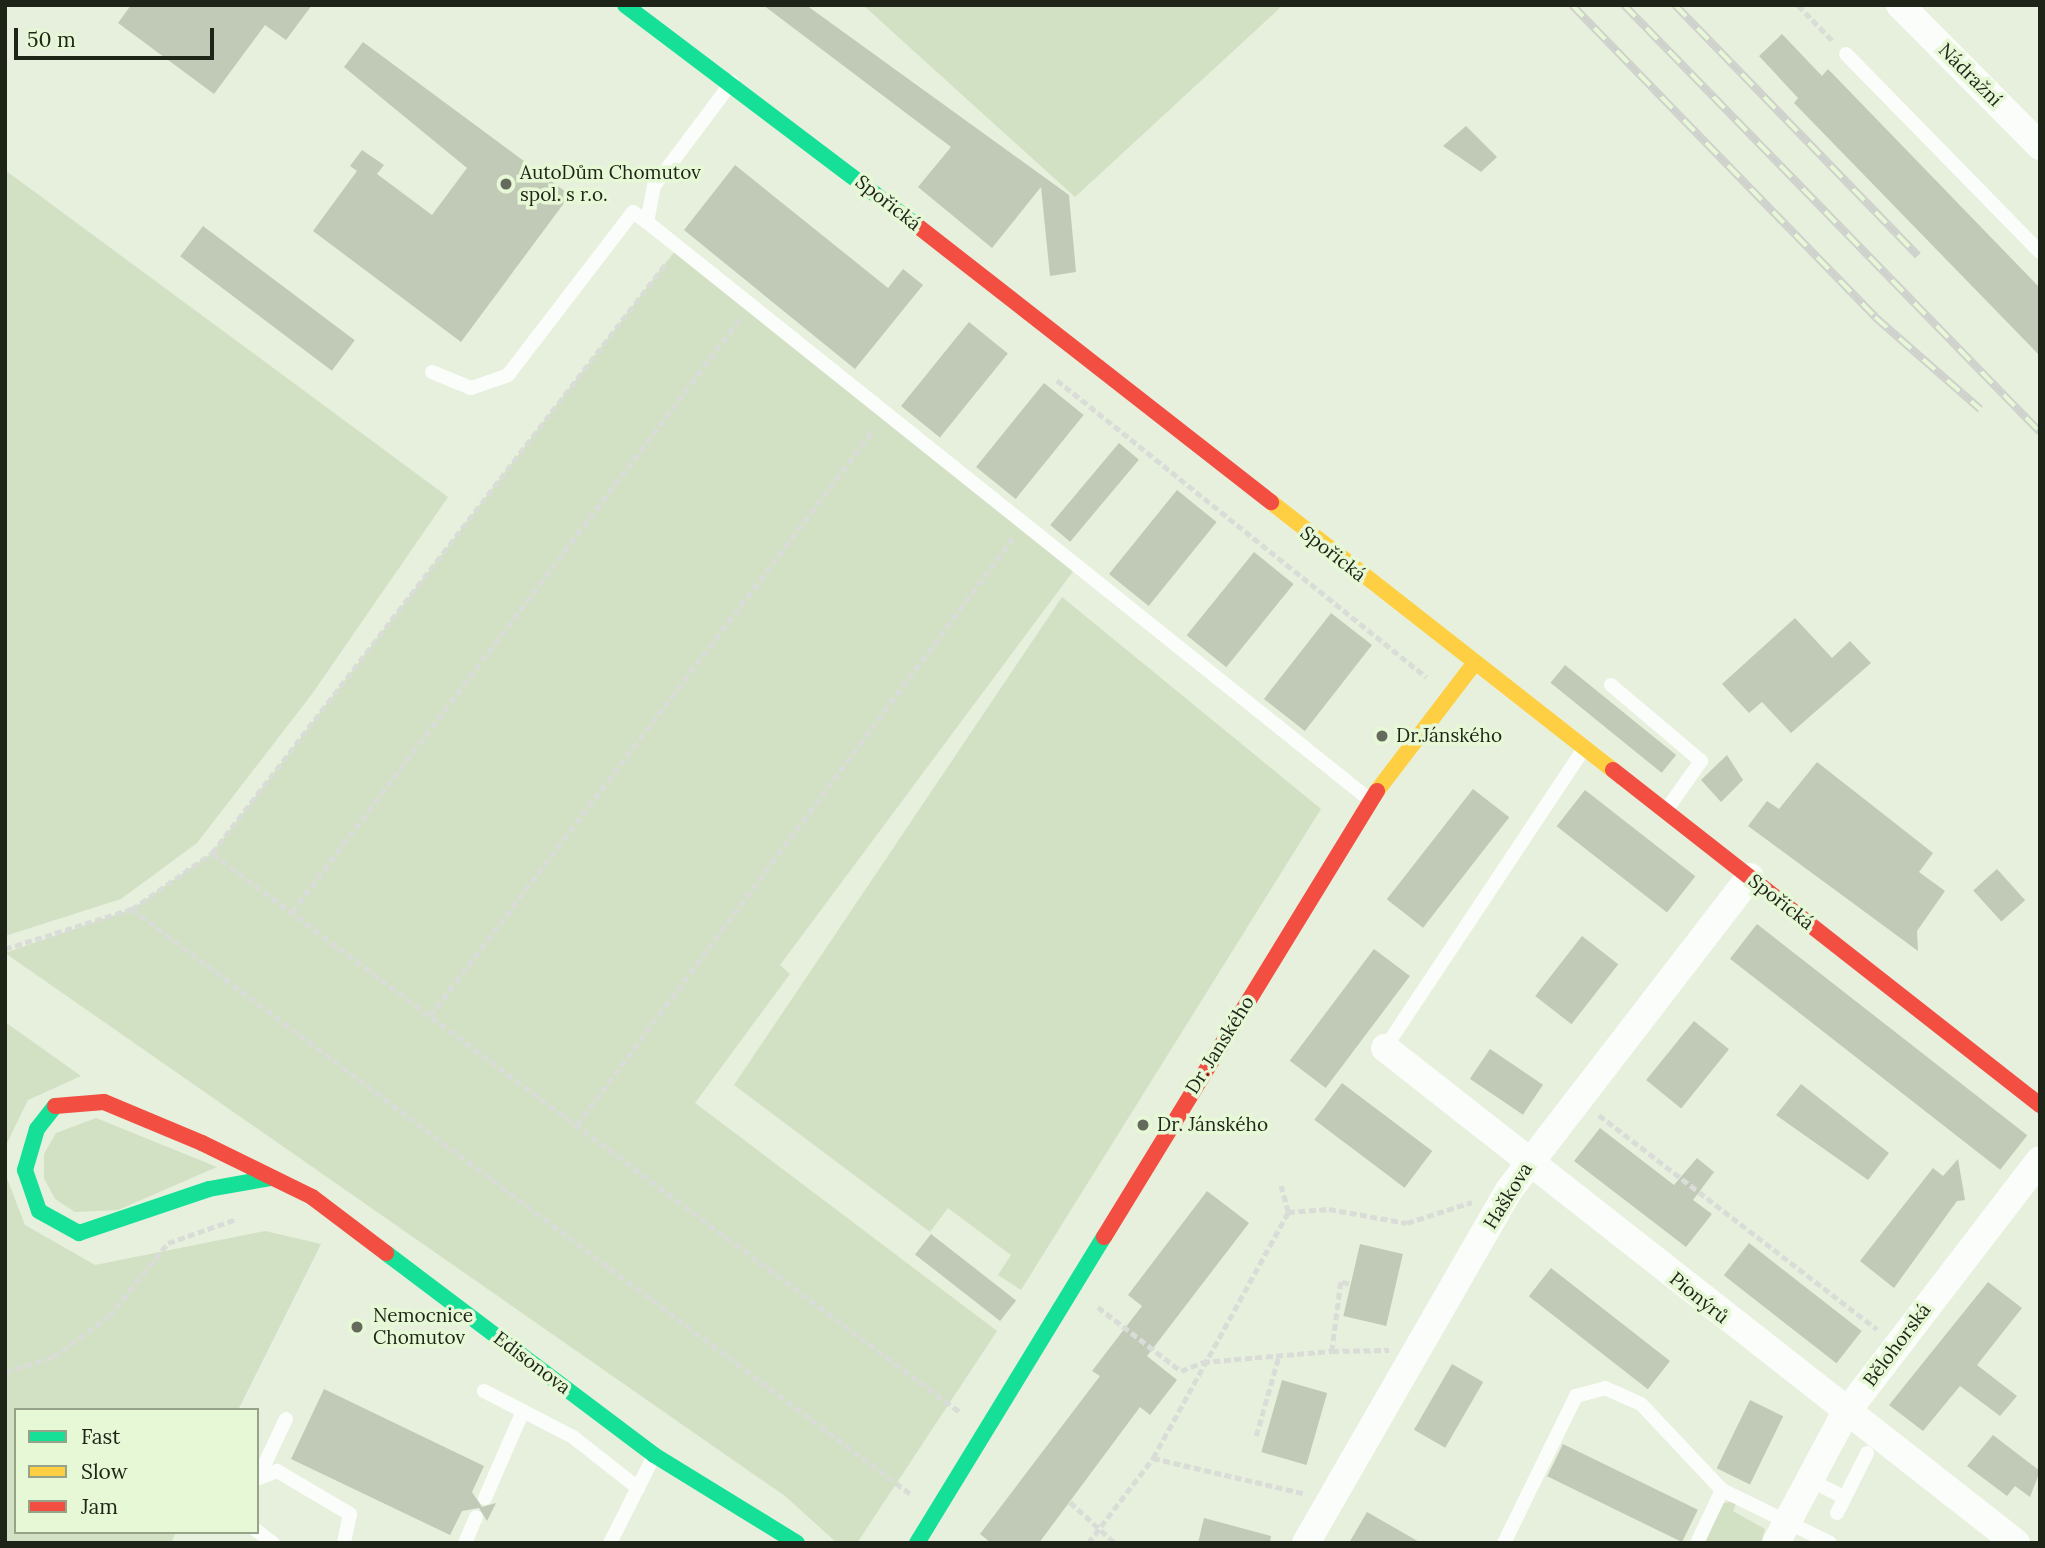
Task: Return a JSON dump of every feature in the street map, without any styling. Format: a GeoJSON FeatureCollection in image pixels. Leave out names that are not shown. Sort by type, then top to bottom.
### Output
{"type":"FeatureCollection","features":[{"type":"Feature","properties":{"kind":"street","name":"Spořická"},"geometry":{"type":"LineString","coordinates":[[625,5],[733,81],[1473,664],[1586,746],[2040,1105]]}},
{"type":"Feature","properties":{"kind":"street","name":"Nádražní"},"geometry":{"type":"LineString","coordinates":[[1900,5],[2040,146]]}},
{"type":"Feature","properties":{"kind":"street","name":"Dr. Janského"},"geometry":{"type":"LineString","coordinates":[[917,1543],[933,1511],[983,1429],[1371,801],[1473,664]]}},
{"type":"Feature","properties":{"kind":"street","name":"Haškova"},"geometry":{"type":"LineString","coordinates":[[1306,1543],[1509,1190],[1750,877]]}},
{"type":"Feature","properties":{"kind":"street","name":"Pionýrů"},"geometry":{"type":"LineString","coordinates":[[1385,1048],[1844,1414],[2016,1543]]}},
{"type":"Feature","properties":{"kind":"street","name":"Edisonova"},"geometry":{"type":"LineString","coordinates":[[270,1178],[209,1189],[79,1233],[40,1212],[24,1170],[37,1129],[56,1104],[104,1102],[312,1197],[654,1455],[797,1543]]}},
{"type":"Feature","properties":{"kind":"street","name":"Bělohorská"},"geometry":{"type":"LineString","coordinates":[[1782,1531],[1812,1481],[1844,1414],[2040,1160]]}},
{"type":"Feature","properties":{"kind":"lane"},"geometry":{"type":"LineString","coordinates":[[1846,54],[2040,251]]}},
{"type":"Feature","properties":{"kind":"lane"},"geometry":{"type":"LineString","coordinates":[[647,222],[654,186],[733,81]]}},
{"type":"Feature","properties":{"kind":"lane"},"geometry":{"type":"LineString","coordinates":[[432,372],[471,388],[508,375],[633,212],[1371,801]]}},
{"type":"Feature","properties":{"kind":"lane"},"geometry":{"type":"LineString","coordinates":[[1611,685],[1700,761],[1666,810]]}},
{"type":"Feature","properties":{"kind":"lane"},"geometry":{"type":"LineString","coordinates":[[1385,1048],[1586,746]]}},
{"type":"Feature","properties":{"kind":"lane"},"geometry":{"type":"LineString","coordinates":[[1504,1543],[1576,1396],[1605,1388],[1642,1404],[1723,1490],[1782,1531],[1830,1543]]}},
{"type":"Feature","properties":{"kind":"lane"},"geometry":{"type":"LineString","coordinates":[[484,1391],[573,1437],[638,1488]]}},
{"type":"Feature","properties":{"kind":"lane"},"geometry":{"type":"LineString","coordinates":[[485,1498],[523,1411]]}},
{"type":"Feature","properties":{"kind":"lane"},"geometry":{"type":"LineString","coordinates":[[259,1476],[286,1419]]}},
{"type":"Feature","properties":{"kind":"lane"},"geometry":{"type":"LineString","coordinates":[[1838,1513],[1842,1496],[1867,1453]]}},
{"type":"Feature","properties":{"kind":"lane"},"geometry":{"type":"LineString","coordinates":[[610,1543],[654,1455]]}},
{"type":"Feature","properties":{"kind":"lane"},"geometry":{"type":"LineString","coordinates":[[259,1478],[276,1471],[350,1514],[344,1543]]}},
{"type":"Feature","properties":{"kind":"lane"},"geometry":{"type":"LineString","coordinates":[[1812,1481],[1842,1496]]}},
{"type":"Feature","properties":{"kind":"lane"},"geometry":{"type":"LineString","coordinates":[[1697,1543],[1723,1490]]}},
{"type":"Feature","properties":{"kind":"lane"},"geometry":{"type":"LineString","coordinates":[[465,1543],[476,1517]]}},
{"type":"Feature","properties":{"kind":"path"},"geometry":{"type":"LineString","coordinates":[[1798,5],[1846,54]]}},
{"type":"Feature","properties":{"kind":"path"},"geometry":{"type":"LineString","coordinates":[[5,948],[132,909],[212,853],[678,247]]}},
{"type":"Feature","properties":{"kind":"path"},"geometry":{"type":"LineString","coordinates":[[292,912],[750,305]]}},
{"type":"Feature","properties":{"kind":"path"},"geometry":{"type":"LineString","coordinates":[[1051,374],[1450,695]]}},
{"type":"Feature","properties":{"kind":"path"},"geometry":{"type":"LineString","coordinates":[[430,1016],[886,414]]}},
{"type":"Feature","properties":{"kind":"path"},"geometry":{"type":"LineString","coordinates":[[577,1125],[1024,524]]}},
{"type":"Feature","properties":{"kind":"path"},"geometry":{"type":"LineString","coordinates":[[212,853],[983,1429]]}},
{"type":"Feature","properties":{"kind":"path"},"geometry":{"type":"LineString","coordinates":[[132,909],[933,1511]]}},
{"type":"Feature","properties":{"kind":"path"},"geometry":{"type":"LineString","coordinates":[[1579,1099],[1896,1344]]}},
{"type":"Feature","properties":{"kind":"path"},"geometry":{"type":"LineString","coordinates":[[1088,1543],[1153,1458],[1203,1362],[1288,1212],[1281,1186]]}},
{"type":"Feature","properties":{"kind":"path"},"geometry":{"type":"LineString","coordinates":[[1288,1212],[1329,1209],[1407,1223],[1509,1190]]}},
{"type":"Feature","properties":{"kind":"path"},"geometry":{"type":"LineString","coordinates":[[5,1372],[53,1357],[109,1317],[168,1243],[246,1216]]}},
{"type":"Feature","properties":{"kind":"path"},"geometry":{"type":"LineString","coordinates":[[1332,1351],[1341,1282],[1349,1284]]}},
{"type":"Feature","properties":{"kind":"path"},"geometry":{"type":"LineString","coordinates":[[1071,1287],[1181,1371],[1203,1362],[1332,1351],[1418,1349]]}},
{"type":"Feature","properties":{"kind":"path"},"geometry":{"type":"LineString","coordinates":[[1256,1436],[1279,1355]]}},
{"type":"Feature","properties":{"kind":"path"},"geometry":{"type":"LineString","coordinates":[[1153,1458],[1331,1500]]}},
{"type":"Feature","properties":{"kind":"path"},"geometry":{"type":"LineString","coordinates":[[1070,1502],[1115,1543]]}},
{"type":"Feature","properties":{"kind":"green space"},"geometry":{"type":"Polygon","coordinates":[[[863,5],[1283,5],[1075,197],[863,5]]]}},
{"type":"Feature","properties":{"kind":"green space"},"geometry":{"type":"Polygon","coordinates":[[[5,170],[448,497],[312,694],[197,843],[121,899],[5,936],[5,170]]]}},
{"type":"Feature","properties":{"kind":"green space"},"geometry":{"type":"Polygon","coordinates":[[[678,247],[1077,566],[780,965],[790,974],[695,1103],[997,1331],[857,1543],[837,1543],[785,1496],[5,953],[132,909],[212,853],[678,247]]]}},
{"type":"Feature","properties":{"kind":"green space"},"geometry":{"type":"Polygon","coordinates":[[[1062,597],[1321,809],[1021,1290],[998,1275],[1011,1255],[948,1208],[930,1232],[734,1085],[1062,597]]]}},
{"type":"Feature","properties":{"kind":"green space"},"geometry":{"type":"Polygon","coordinates":[[[5,1022],[81,1076],[28,1100],[7,1143],[6,1176],[25,1225],[95,1265],[265,1231],[321,1244],[239,1408],[14,1408],[14,1534],[175,1534],[171,1543],[5,1543],[5,1022]]]}},
{"type":"Feature","properties":{"kind":"green space"},"geometry":{"type":"Polygon","coordinates":[[[96,1118],[217,1167],[118,1210],[75,1212],[55,1199],[44,1178],[44,1154],[56,1133],[96,1118]]]}},
{"type":"Feature","properties":{"kind":"green space"},"geometry":{"type":"Polygon","coordinates":[[[1737,1502],[1733,1511],[1765,1529],[1761,1543],[1699,1543],[1721,1504],[1737,1502]]]}},
{"type":"Feature","properties":{"kind":"building"},"geometry":{"type":"Polygon","coordinates":[[[131,5],[312,5],[286,40],[265,25],[214,94],[118,23],[131,5]]]}},
{"type":"Feature","properties":{"kind":"building"},"geometry":{"type":"Polygon","coordinates":[[[763,5],[806,5],[1069,195],[1076,272],[1050,276],[1041,187],[992,248],[918,187],[951,147],[763,5]]]}},
{"type":"Feature","properties":{"kind":"building"},"geometry":{"type":"Polygon","coordinates":[[[1782,34],[1822,76],[1828,69],[2040,288],[2040,356],[1794,103],[1798,98],[1759,56],[1782,34]]]}},
{"type":"Feature","properties":{"kind":"building","name":"AutoDům Chomutov spol. s r.o."},"geometry":{"type":"Polygon","coordinates":[[[363,42],[570,195],[461,342],[313,231],[357,171],[350,166],[362,150],[384,165],[377,174],[432,215],[467,168],[344,67],[363,42]]]}},
{"type":"Feature","properties":{"kind":"building"},"geometry":{"type":"Polygon","coordinates":[[[1466,126],[1497,157],[1481,172],[1443,146],[1466,126]]]}},
{"type":"Feature","properties":{"kind":"building"},"geometry":{"type":"Polygon","coordinates":[[[735,165],[888,288],[903,269],[923,285],[855,369],[684,230],[735,165]]]}},
{"type":"Feature","properties":{"kind":"building"},"geometry":{"type":"Polygon","coordinates":[[[203,226],[355,340],[332,371],[180,256],[203,226]]]}},
{"type":"Feature","properties":{"kind":"building"},"geometry":{"type":"Polygon","coordinates":[[[969,322],[1008,353],[940,437],[901,406],[969,322]]]}},
{"type":"Feature","properties":{"kind":"building"},"geometry":{"type":"Polygon","coordinates":[[[1044,383],[1084,415],[1016,499],[976,467],[1044,383]]]}},
{"type":"Feature","properties":{"kind":"building"},"geometry":{"type":"Polygon","coordinates":[[[1119,443],[1139,460],[1070,542],[1050,525],[1119,443]]]}},
{"type":"Feature","properties":{"kind":"building"},"geometry":{"type":"Polygon","coordinates":[[[1177,490],[1217,522],[1149,606],[1109,574],[1177,490]]]}},
{"type":"Feature","properties":{"kind":"building"},"geometry":{"type":"Polygon","coordinates":[[[1254,552],[1294,584],[1226,667],[1187,635],[1254,552]]]}},
{"type":"Feature","properties":{"kind":"building"},"geometry":{"type":"Polygon","coordinates":[[[1331,613],[1372,645],[1305,731],[1264,699],[1331,613]]]}},
{"type":"Feature","properties":{"kind":"building"},"geometry":{"type":"Polygon","coordinates":[[[1795,618],[1832,658],[1850,641],[1871,663],[1791,733],[1762,702],[1749,713],[1722,684],[1795,618]]]}},
{"type":"Feature","properties":{"kind":"building"},"geometry":{"type":"Polygon","coordinates":[[[1565,665],[1676,755],[1662,773],[1551,683],[1565,665]]]}},
{"type":"Feature","properties":{"kind":"building"},"geometry":{"type":"Polygon","coordinates":[[[1727,755],[1743,780],[1721,802],[1701,780],[1727,755]]]}},
{"type":"Feature","properties":{"kind":"building"},"geometry":{"type":"Polygon","coordinates":[[[1817,762],[1933,853],[1919,872],[1945,891],[1917,931],[1918,951],[1748,826],[1767,801],[1779,809],[1817,762]]]}},
{"type":"Feature","properties":{"kind":"building"},"geometry":{"type":"Polygon","coordinates":[[[1473,789],[1509,817],[1423,928],[1387,899],[1473,789]]]}},
{"type":"Feature","properties":{"kind":"building"},"geometry":{"type":"Polygon","coordinates":[[[1585,790],[1695,876],[1667,912],[1557,826],[1585,790]]]}},
{"type":"Feature","properties":{"kind":"building"},"geometry":{"type":"Polygon","coordinates":[[[1997,869],[2025,900],[2001,922],[1973,890],[1997,869]]]}},
{"type":"Feature","properties":{"kind":"building"},"geometry":{"type":"Polygon","coordinates":[[[1757,924],[2027,1135],[2000,1170],[1730,959],[1757,924]]]}},
{"type":"Feature","properties":{"kind":"building"},"geometry":{"type":"Polygon","coordinates":[[[1582,936],[1618,964],[1571,1024],[1535,996],[1582,936]]]}},
{"type":"Feature","properties":{"kind":"building"},"geometry":{"type":"Polygon","coordinates":[[[1374,949],[1410,976],[1326,1088],[1290,1061],[1374,949]]]}},
{"type":"Feature","properties":{"kind":"building"},"geometry":{"type":"Polygon","coordinates":[[[1694,1021],[1729,1049],[1681,1108],[1646,1080],[1694,1021]]]}},
{"type":"Feature","properties":{"kind":"building"},"geometry":{"type":"Polygon","coordinates":[[[1490,1049],[1543,1085],[1523,1115],[1470,1079],[1490,1049]]]}},
{"type":"Feature","properties":{"kind":"building"},"geometry":{"type":"Polygon","coordinates":[[[1342,1083],[1432,1151],[1405,1188],[1314,1120],[1342,1083]]]}},
{"type":"Feature","properties":{"kind":"building"},"geometry":{"type":"Polygon","coordinates":[[[1801,1084],[1889,1153],[1868,1180],[1776,1115],[1801,1084]]]}},
{"type":"Feature","properties":{"kind":"building"},"geometry":{"type":"Polygon","coordinates":[[[1600,1128],[1674,1185],[1697,1158],[1714,1172],[1693,1200],[1712,1214],[1686,1247],[1574,1161],[1600,1128]]]}},
{"type":"Feature","properties":{"kind":"building"},"geometry":{"type":"Polygon","coordinates":[[[1958,1159],[1965,1200],[1957,1201],[1894,1288],[1860,1261],[1933,1168],[1943,1176],[1958,1159]]]}},
{"type":"Feature","properties":{"kind":"building"},"geometry":{"type":"Polygon","coordinates":[[[1207,1191],[1249,1223],[1147,1356],[1177,1380],[1150,1415],[1140,1407],[1039,1543],[991,1543],[980,1534],[1100,1376],[1092,1371],[1142,1306],[1128,1295],[1207,1191]]]}},
{"type":"Feature","properties":{"kind":"building"},"geometry":{"type":"Polygon","coordinates":[[[931,1234],[1016,1300],[1000,1321],[915,1254],[931,1234]]]}},
{"type":"Feature","properties":{"kind":"building"},"geometry":{"type":"Polygon","coordinates":[[[1749,1243],[1862,1331],[1836,1363],[1724,1275],[1749,1243]]]}},
{"type":"Feature","properties":{"kind":"building"},"geometry":{"type":"Polygon","coordinates":[[[1360,1244],[1403,1254],[1386,1326],[1343,1316],[1360,1244]]]}},
{"type":"Feature","properties":{"kind":"building"},"geometry":{"type":"Polygon","coordinates":[[[1551,1268],[1670,1361],[1648,1389],[1529,1296],[1551,1268]]]}},
{"type":"Feature","properties":{"kind":"building"},"geometry":{"type":"Polygon","coordinates":[[[1988,1282],[2022,1308],[1977,1365],[2017,1396],[2000,1416],[1960,1386],[1923,1431],[1889,1405],[1988,1282]]]}},
{"type":"Feature","properties":{"kind":"building"},"geometry":{"type":"Polygon","coordinates":[[[1452,1364],[1483,1382],[1445,1448],[1414,1430],[1452,1364]]]}},
{"type":"Feature","properties":{"kind":"building"},"geometry":{"type":"Polygon","coordinates":[[[1282,1380],[1327,1393],[1307,1465],[1261,1452],[1282,1380]]]}},
{"type":"Feature","properties":{"kind":"building"},"geometry":{"type":"Polygon","coordinates":[[[324,1389],[484,1466],[472,1492],[482,1507],[496,1503],[487,1521],[479,1508],[462,1511],[450,1535],[291,1459],[324,1389]]]}},
{"type":"Feature","properties":{"kind":"building"},"geometry":{"type":"Polygon","coordinates":[[[1750,1400],[1783,1416],[1750,1485],[1717,1468],[1750,1400]]]}},
{"type":"Feature","properties":{"kind":"building"},"geometry":{"type":"Polygon","coordinates":[[[1993,1435],[2040,1471],[2030,1497],[2015,1486],[2007,1496],[1967,1466],[1993,1435]]]}},
{"type":"Feature","properties":{"kind":"building"},"geometry":{"type":"Polygon","coordinates":[[[1563,1444],[1698,1510],[1682,1542],[1547,1476],[1563,1444]]]}},
{"type":"Feature","properties":{"kind":"building"},"geometry":{"type":"Polygon","coordinates":[[[1367,1512],[1421,1543],[1349,1543],[1367,1512]]]}},
{"type":"Feature","properties":{"kind":"building"},"geometry":{"type":"Polygon","coordinates":[[[1204,1518],[1271,1536],[1270,1543],[1198,1543],[1204,1518]]]}},
{"type":"Feature","properties":{"kind":"railway"},"geometry":{"type":"LineString","coordinates":[[1572,5],[1875,317],[1980,409]]}},
{"type":"Feature","properties":{"kind":"railway"},"geometry":{"type":"LineString","coordinates":[[1624,5],[2040,432]]}},
{"type":"Feature","properties":{"kind":"railway"},"geometry":{"type":"LineString","coordinates":[[1675,5],[1918,256]]}},
{"type":"Feature","properties":{"kind":"traffic: fast"},"geometry":{"type":"LineString","coordinates":[[625,5],[915,224]]}},
{"type":"Feature","properties":{"kind":"traffic: fast"},"geometry":{"type":"LineString","coordinates":[[55,1106],[37,1129],[25,1170],[39,1211],[79,1233],[209,1189],[270,1178]]}},
{"type":"Feature","properties":{"kind":"traffic: fast"},"geometry":{"type":"LineString","coordinates":[[917,1543],[1104,1237]]}},
{"type":"Feature","properties":{"kind":"traffic: fast"},"geometry":{"type":"LineString","coordinates":[[386,1253],[654,1455],[797,1543]]}},
{"type":"Feature","properties":{"kind":"traffic: slow"},"geometry":{"type":"LineString","coordinates":[[1271,502],[1613,770]]}},
{"type":"Feature","properties":{"kind":"traffic: slow"},"geometry":{"type":"LineString","coordinates":[[1377,791],[1473,665]]}},
{"type":"Feature","properties":{"kind":"traffic: jam"},"geometry":{"type":"LineString","coordinates":[[915,224],[1271,502]]}},
{"type":"Feature","properties":{"kind":"traffic: jam"},"geometry":{"type":"LineString","coordinates":[[1613,770],[2040,1105]]}},
{"type":"Feature","properties":{"kind":"traffic: jam"},"geometry":{"type":"LineString","coordinates":[[1104,1237],[1377,791]]}},
{"type":"Feature","properties":{"kind":"traffic: jam"},"geometry":{"type":"LineString","coordinates":[[55,1106],[104,1102],[202,1143],[312,1197],[386,1253]]}},
{"type":"Feature","properties":{"kind":"place","name":"AutoDům Chomutov spol. s r.o."},"geometry":{"type":"Point","coordinates":[506,184]}},
{"type":"Feature","properties":{"kind":"place","name":"Dr.Jánského"},"geometry":{"type":"Point","coordinates":[1382,736]}},
{"type":"Feature","properties":{"kind":"place","name":"Dr. Jánského"},"geometry":{"type":"Point","coordinates":[1143,1125]}},
{"type":"Feature","properties":{"kind":"place","name":"Nemocnice Chomutov"},"geometry":{"type":"Point","coordinates":[357,1327]}}]}
